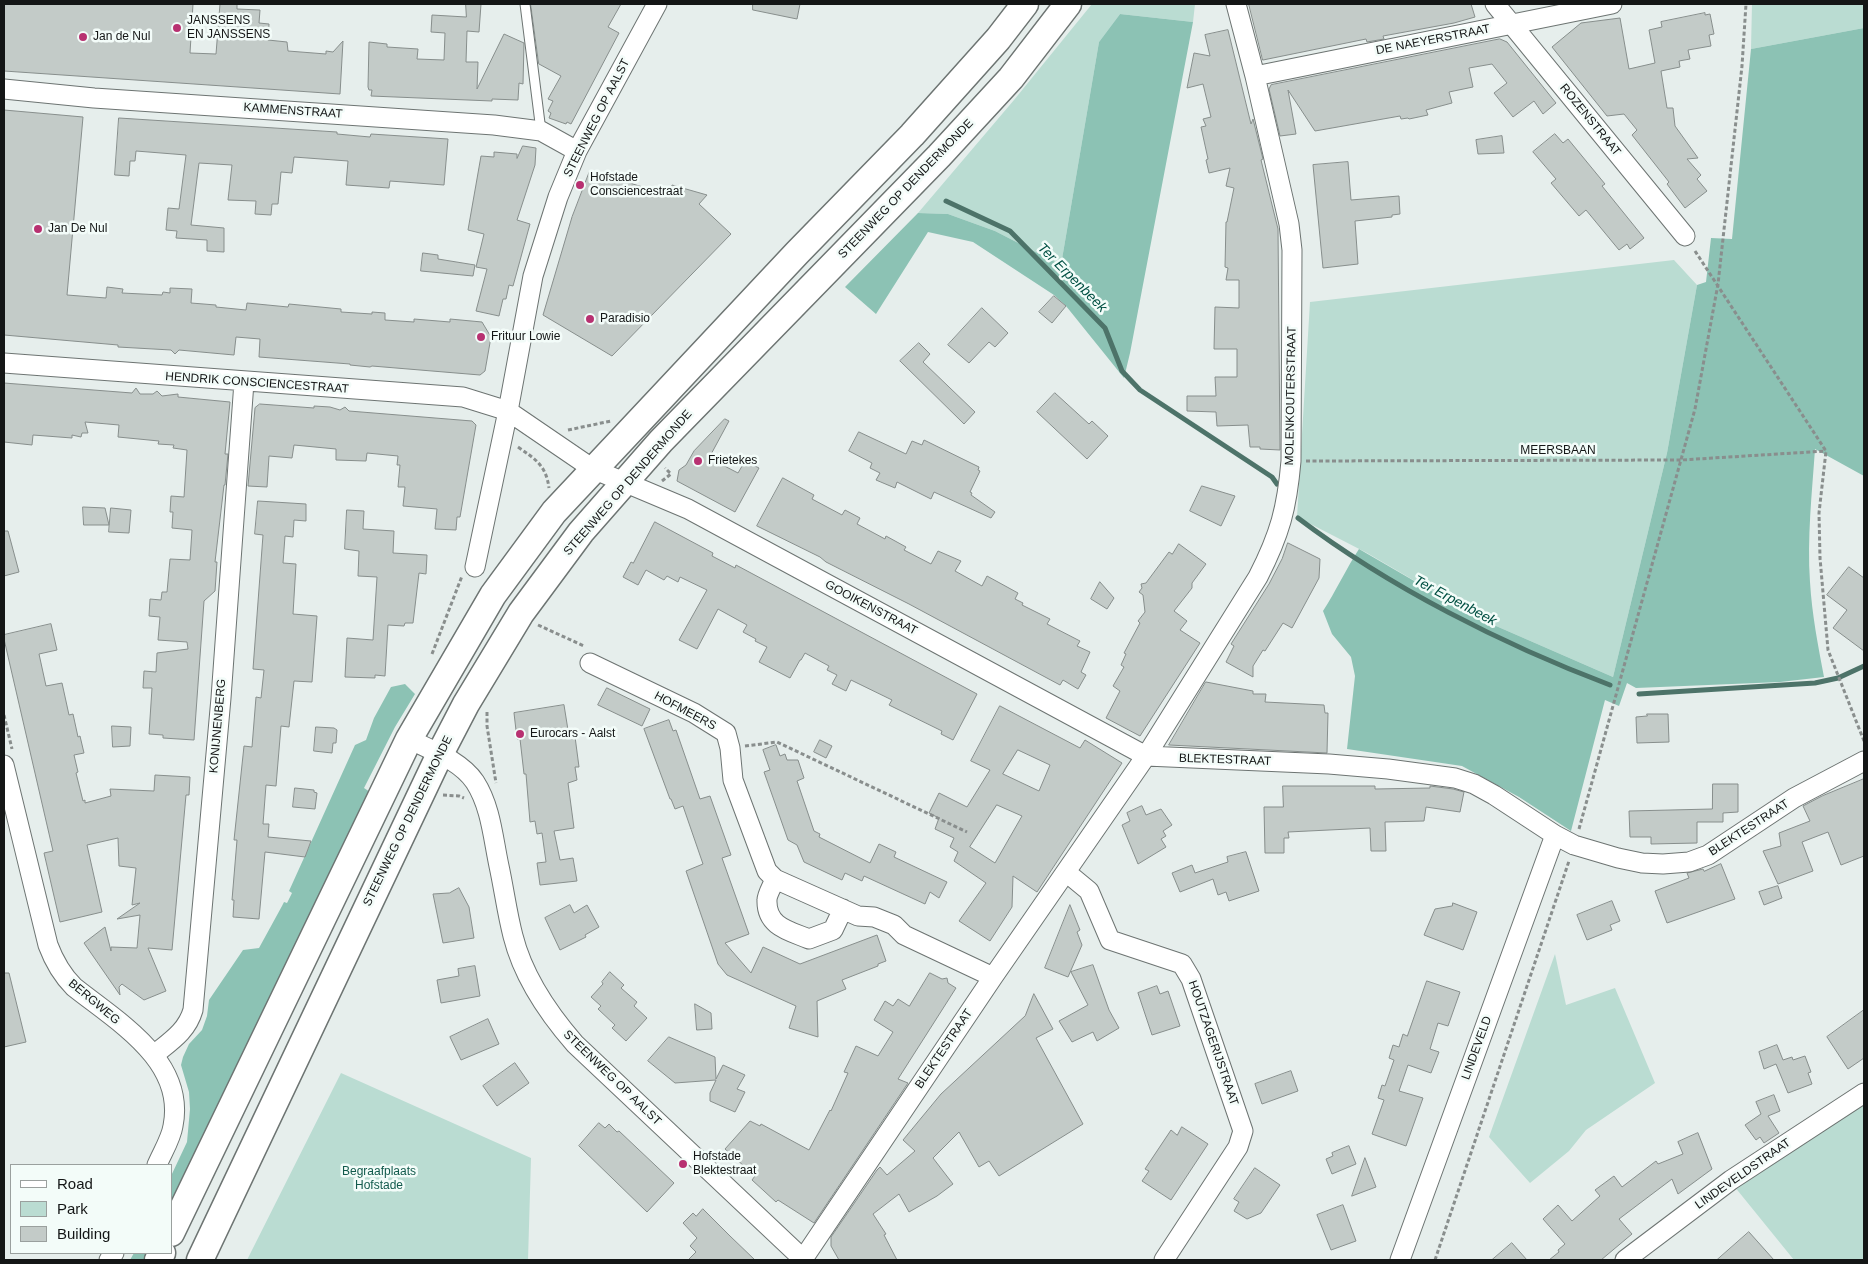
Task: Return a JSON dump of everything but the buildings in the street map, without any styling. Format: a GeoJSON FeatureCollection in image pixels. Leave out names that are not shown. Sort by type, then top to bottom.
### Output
{"type":"FeatureCollection","features":[{"type":"Feature","properties":{"kind":"main road"},"geometry":{"type":"LineString","coordinates":[[172,1231],[409,739],[492,595],[554,512],[797,253],[912,135],[998,38],[1025,4]]}},
{"type":"Feature","properties":{"kind":"main road","name":"STEENWEG OP DENDERMONDE"},"geometry":{"type":"LineString","coordinates":[[200,1260],[440,754],[466,704],[519,616],[581,532],[661,441],[939,156],[1011,78],[1068,4]]}},
{"type":"Feature","properties":{"kind":"street","name":"STEENWEG OP AALST"},"geometry":{"type":"LineString","coordinates":[[475,567],[508,411],[533,276],[558,197],[577,151],[657,4]]}},
{"type":"Feature","properties":{"kind":"street","name":"MOLENKOUTERSTRAAT"},"geometry":{"type":"LineString","coordinates":[[1146,756],[1258,576],[1272,549],[1284,512],[1291,461],[1292,250],[1289,224],[1255,76],[1236,4]]}},
{"type":"Feature","properties":{"kind":"street","name":"ROZENSTRAAT"},"geometry":{"type":"LineString","coordinates":[[1496,4],[1684,236]]}},
{"type":"Feature","properties":{"kind":"street","name":"DE NAEYERSTRAAT"},"geometry":{"type":"LineString","coordinates":[[1255,76],[1612,4]]}},
{"type":"Feature","properties":{"kind":"street","name":"KAMMENSTRAAT"},"geometry":{"type":"LineString","coordinates":[[4,89],[94,98],[494,125],[541,131],[577,151]]}},
{"type":"Feature","properties":{"kind":"street","name":"HENDRIK CONSCIENCESTRAAT"},"geometry":{"type":"LineString","coordinates":[[4,363],[463,398],[508,411]]}},
{"type":"Feature","properties":{"kind":"street","name":"KONIJNENBERG"},"geometry":{"type":"LineString","coordinates":[[155,1054],[174,1039],[190,1022],[193,1010],[221,698],[244,382]]}},
{"type":"Feature","properties":{"kind":"street"},"geometry":{"type":"LineString","coordinates":[[508,411],[593,469]]}},
{"type":"Feature","properties":{"kind":"street","name":"GOOIKENSTRAAT"},"geometry":{"type":"LineString","coordinates":[[593,469],[688,509],[1146,756]]}},
{"type":"Feature","properties":{"kind":"street","name":"HOFMEERS"},"geometry":{"type":"LineString","coordinates":[[590,663],[694,712],[726,733],[730,748],[733,780],[767,871],[775,879]]}},
{"type":"Feature","properties":{"kind":"street","name":"STEENWEG OP AALST"},"geometry":{"type":"LineString","coordinates":[[409,739],[440,754],[455,764],[474,781],[486,802],[513,938],[528,974],[555,1021],[575,1044],[803,1260]]}},
{"type":"Feature","properties":{"kind":"street","name":"BLEKTESTRAAT"},"geometry":{"type":"LineString","coordinates":[[803,1260],[993,977],[1146,756],[1330,764],[1455,778],[1474,784],[1494,795],[1555,835],[1574,845],[1618,858],[1642,863],[1663,864],[1688,862],[1708,855],[1794,798],[1864,761]]}},
{"type":"Feature","properties":{"kind":"street","name":"BERGWEG"},"geometry":{"type":"LineString","coordinates":[[9,761],[48,945],[53,957],[67,980],[74,987],[155,1054],[169,1078],[174,1093],[173,1128],[156,1164]]}},
{"type":"Feature","properties":{"kind":"street","name":"LINDEVELD"},"geometry":{"type":"LineString","coordinates":[[1400,1260],[1555,835]]}},
{"type":"Feature","properties":{"kind":"street","name":"HOUTZAGERIJSTRAAT"},"geometry":{"type":"LineString","coordinates":[[1066,872],[1089,891],[1110,940],[1182,964],[1192,979],[1243,1131],[1238,1148],[1164,1260]]}},
{"type":"Feature","properties":{"kind":"street"},"geometry":{"type":"LineString","coordinates":[[843,909],[833,930],[809,939],[776,925],[768,913],[767,899],[775,879],[843,909],[858,916],[874,917],[894,925],[904,935],[993,977]]}},
{"type":"Feature","properties":{"kind":"street","name":"LINDEVELDSTRAAT"},"geometry":{"type":"LineString","coordinates":[[1625,1260],[1731,1180],[1864,1093]]}},
{"type":"Feature","properties":{"kind":"lane"},"geometry":{"type":"LineString","coordinates":[[525,4],[541,131]]}},
{"type":"Feature","properties":{"kind":"path"},"geometry":{"type":"LineString","coordinates":[[1435,1260],[1574,845],[1695,409],[1718,284],[1742,66],[1746,4]]}},
{"type":"Feature","properties":{"kind":"path"},"geometry":{"type":"LineString","coordinates":[[1684,236],[1718,284],[1826,451],[1819,513],[1820,558],[1828,650],[1864,741]]}},
{"type":"Feature","properties":{"kind":"path"},"geometry":{"type":"LineString","coordinates":[[565,430],[610,421]]}},
{"type":"Feature","properties":{"kind":"path","name":"MEERSBAAN"},"geometry":{"type":"LineString","coordinates":[[1291,461],[1681,460],[1826,451]]}},
{"type":"Feature","properties":{"kind":"path"},"geometry":{"type":"LineString","coordinates":[[519,616],[595,651],[590,663]]}},
{"type":"Feature","properties":{"kind":"path"},"geometry":{"type":"LineString","coordinates":[[4,715],[9,761]]}},
{"type":"Feature","properties":{"kind":"path"},"geometry":{"type":"LineString","coordinates":[[487,726],[498,793]]}},
{"type":"Feature","properties":{"kind":"path"},"geometry":{"type":"LineString","coordinates":[[730,748],[777,742],[967,832]]}},
{"type":"Feature","properties":{"kind":"green space"},"geometry":{"type":"Polygon","coordinates":[[[1092,4],[1195,4],[1193,22],[1120,14],[1099,42],[1061,265],[995,231],[948,214],[918,213],[1014,100],[1092,4]]]}},
{"type":"Feature","properties":{"kind":"green space"},"geometry":{"type":"Polygon","coordinates":[[[1752,4],[1864,4],[1864,28],[1751,49],[1752,4]]]}},
{"type":"Feature","properties":{"kind":"green space"},"geometry":{"type":"Polygon","coordinates":[[[1120,14],[1193,22],[1124,378],[1066,306],[1054,295],[973,242],[928,232],[876,314],[845,287],[918,213],[948,214],[995,231],[1061,265],[1099,42],[1120,14]]]}},
{"type":"Feature","properties":{"kind":"green space"},"geometry":{"type":"Polygon","coordinates":[[[1864,28],[1864,476],[1815,449],[1810,515],[1809,565],[1814,618],[1824,677],[1780,682],[1636,688],[1627,683],[1619,706],[1605,700],[1571,831],[1519,797],[1462,766],[1347,749],[1355,676],[1351,657],[1332,634],[1323,611],[1359,549],[1480,619],[1613,677],[1667,453],[1697,285],[1706,282],[1711,238],[1732,239],[1751,49],[1864,28]]]}},
{"type":"Feature","properties":{"kind":"green space"},"geometry":{"type":"Polygon","coordinates":[[[1674,260],[1697,285],[1667,453],[1613,677],[1480,619],[1367,553],[1297,517],[1310,302],[1674,260]]]}},
{"type":"Feature","properties":{"kind":"green space"},"geometry":{"type":"Polygon","coordinates":[[[405,684],[415,694],[395,727],[364,788],[370,792],[172,1211],[172,1174],[187,1142],[190,1109],[189,1092],[181,1065],[183,1057],[189,1044],[202,1030],[207,1016],[209,1000],[243,950],[259,948],[284,902],[287,903],[292,893],[289,891],[355,745],[366,740],[374,718],[391,687],[405,684]]]}},
{"type":"Feature","properties":{"kind":"green space"},"geometry":{"type":"Polygon","coordinates":[[[1555,954],[1566,1005],[1615,988],[1655,1083],[1586,1130],[1569,1151],[1530,1183],[1489,1137],[1555,954]]]}},
{"type":"Feature","properties":{"kind":"green space","name":"Begraafplaats Hofstade"},"geometry":{"type":"Polygon","coordinates":[[[341,1073],[531,1158],[528,1260],[247,1260],[341,1073]]]}},
{"type":"Feature","properties":{"kind":"green space"},"geometry":{"type":"Polygon","coordinates":[[[1864,1100],[1864,1260],[1794,1260],[1734,1186],[1864,1100]]]}},
{"type":"Feature","properties":{"kind":"green space"},"geometry":{"type":"Polygon","coordinates":[[[133,1254],[152,1254],[149,1260],[130,1260],[133,1254]]]}},
{"type":"Feature","properties":{"kind":"waterway","name":"Ter Erpenbeek"},"geometry":{"type":"LineString","coordinates":[[946,201],[1010,231],[1105,328],[1122,371],[1140,390],[1272,477],[1277,484]]}},
{"type":"Feature","properties":{"kind":"waterway","name":"Ter Erpenbeek"},"geometry":{"type":"LineString","coordinates":[[1298,518],[1370,568],[1448,612],[1529,652],[1610,685]]}},
{"type":"Feature","properties":{"kind":"waterway","name":"Ter Erpenbeek"},"geometry":{"type":"LineString","coordinates":[[1639,694],[1815,683],[1838,678],[1864,666]]}},
{"type":"Feature","properties":{"kind":"place","name":"JANSSENS EN JANSSENS"},"geometry":{"type":"Point","coordinates":[177,28]}},
{"type":"Feature","properties":{"kind":"place","name":"Jan de Nul"},"geometry":{"type":"Point","coordinates":[83,37]}},
{"type":"Feature","properties":{"kind":"place","name":"Hofstade Consciencestraat"},"geometry":{"type":"Point","coordinates":[580,185]}},
{"type":"Feature","properties":{"kind":"place","name":"Jan De Nul"},"geometry":{"type":"Point","coordinates":[38,229]}},
{"type":"Feature","properties":{"kind":"place","name":"Paradisio"},"geometry":{"type":"Point","coordinates":[590,319]}},
{"type":"Feature","properties":{"kind":"place","name":"Frituur Lowie"},"geometry":{"type":"Point","coordinates":[481,337]}},
{"type":"Feature","properties":{"kind":"place","name":"Frietekes"},"geometry":{"type":"Point","coordinates":[698,461]}},
{"type":"Feature","properties":{"kind":"place","name":"Eurocars - Aalst"},"geometry":{"type":"Point","coordinates":[520,734]}},
{"type":"Feature","properties":{"kind":"place","name":"Hofstade Blektestraat"},"geometry":{"type":"Point","coordinates":[683,1164]}}]}
